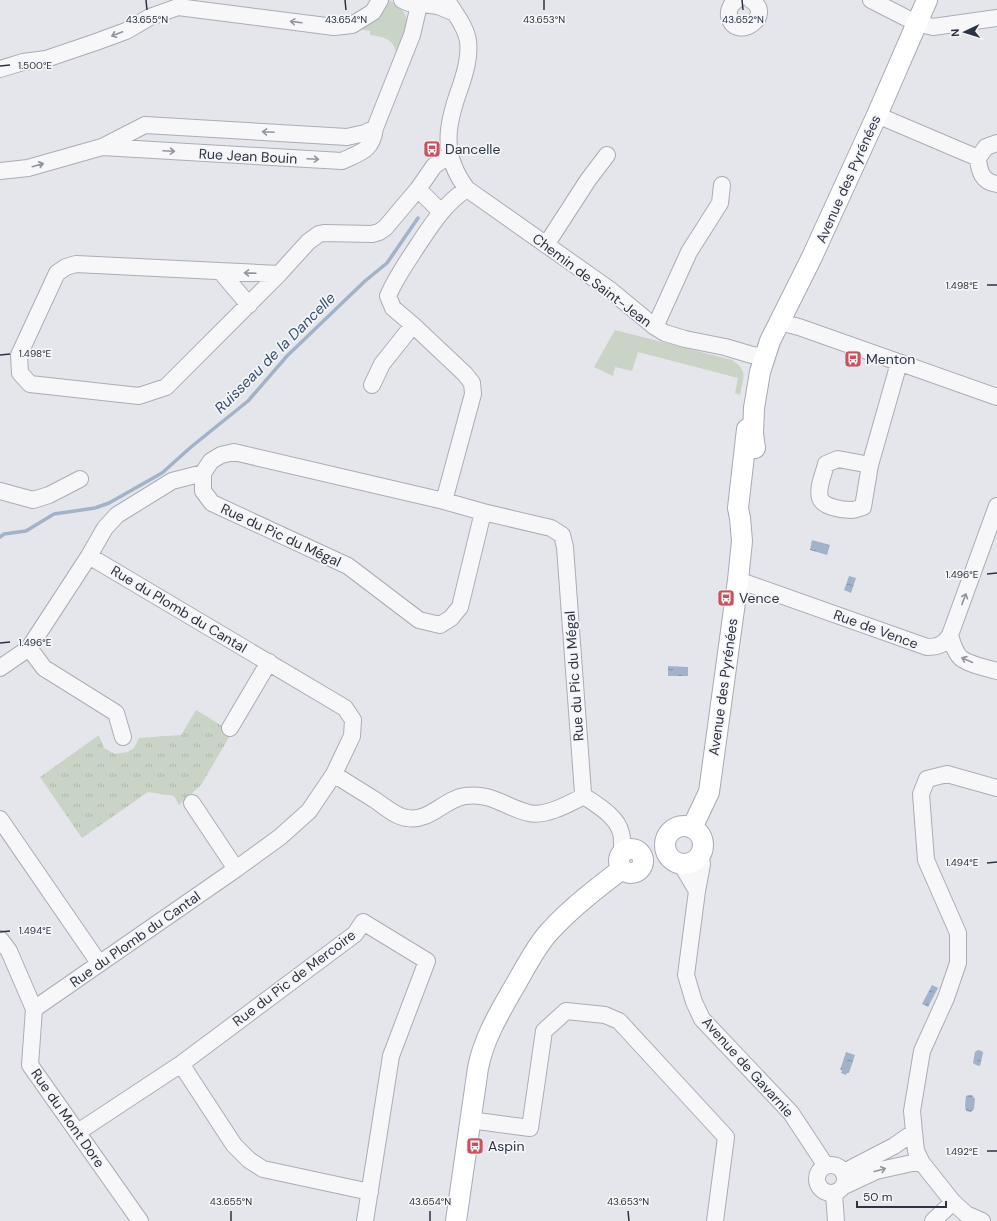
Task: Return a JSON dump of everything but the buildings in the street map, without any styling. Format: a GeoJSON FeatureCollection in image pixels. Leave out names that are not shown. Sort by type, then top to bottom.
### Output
{"type":"FeatureCollection","features":[{"type":"Feature","properties":{"kind":"main road","name":"Avenue des Pyrénées"},"geometry":{"type":"LineString","coordinates":[[692,828],[709,792],[742,542],[738,508],[752,407],[765,356],[770,341],[811,259],[877,115],[927,0]]}},
{"type":"Feature","properties":{"kind":"main road","name":"Avenue des Pyrénées"},"geometry":{"type":"LineString","coordinates":[[740,518],[744,509],[758,433],[760,400],[766,366],[765,356]]}},
{"type":"Feature","properties":{"kind":"main road","name":"Avenue des Pyrénées"},"geometry":{"type":"LineString","coordinates":[[752,407],[755,448]]}},
{"type":"Feature","properties":{"kind":"main road"},"geometry":{"type":"LineString","coordinates":[[455,1220],[474,1085],[481,1053],[496,1018],[530,960],[549,932],[631,853],[672,855],[692,862],[700,854],[702,847],[702,840],[698,833],[692,828],[680,826],[673,830],[668,836],[672,855]]}},
{"type":"Feature","properties":{"kind":"street"},"geometry":{"type":"LineString","coordinates":[[0,69],[23,62],[46,59],[67,52],[126,31],[150,18],[178,7],[334,27],[352,25],[373,12],[380,0]]}},
{"type":"Feature","properties":{"kind":"street"},"geometry":{"type":"LineString","coordinates":[[402,0],[410,4],[424,3],[451,7]]}},
{"type":"Feature","properties":{"kind":"street"},"geometry":{"type":"LineString","coordinates":[[737,0],[729,12],[731,21],[738,27],[747,27],[756,21],[759,3]]}},
{"type":"Feature","properties":{"kind":"street"},"geometry":{"type":"LineString","coordinates":[[870,0],[916,23],[933,27],[997,18]]}},
{"type":"Feature","properties":{"kind":"street","name":"Rue Jean Bouin"},"geometry":{"type":"LineString","coordinates":[[96,149],[144,150],[342,161],[368,149],[374,137],[375,128],[424,3]]}},
{"type":"Feature","properties":{"kind":"street","name":"Chemin de Saint-Jean"},"geometry":{"type":"LineString","coordinates":[[451,7],[463,26],[468,39],[469,54],[466,70],[452,109],[448,143],[450,155],[459,178],[467,189],[609,289],[655,327],[665,333],[684,339],[726,347],[752,356],[765,356]]}},
{"type":"Feature","properties":{"kind":"street"},"geometry":{"type":"LineString","coordinates":[[877,115],[978,158]]}},
{"type":"Feature","properties":{"kind":"street"},"geometry":{"type":"LineString","coordinates":[[144,125],[141,138],[144,150]]}},
{"type":"Feature","properties":{"kind":"street","name":"Rue Jean Bouin"},"geometry":{"type":"LineString","coordinates":[[0,171],[28,168],[96,149],[144,125],[348,137],[365,134],[375,128]]}},
{"type":"Feature","properties":{"kind":"street"},"geometry":{"type":"LineString","coordinates":[[348,137],[352,146],[352,156]]}},
{"type":"Feature","properties":{"kind":"street"},"geometry":{"type":"LineString","coordinates":[[997,143],[986,147],[978,158],[980,172],[988,181],[997,184]]}},
{"type":"Feature","properties":{"kind":"street"},"geometry":{"type":"LineString","coordinates":[[279,274],[76,264],[66,267],[57,273],[20,355],[20,374],[30,384],[139,396],[166,387],[249,305],[279,274],[308,242],[320,234],[372,234],[379,232],[385,228],[418,189],[434,166],[450,155]]}},
{"type":"Feature","properties":{"kind":"street"},"geometry":{"type":"LineString","coordinates":[[546,245],[588,180],[608,155]]}},
{"type":"Feature","properties":{"kind":"street"},"geometry":{"type":"LineString","coordinates":[[655,327],[689,252],[720,203],[722,185]]}},
{"type":"Feature","properties":{"kind":"street"},"geometry":{"type":"LineString","coordinates":[[418,189],[441,212]]}},
{"type":"Feature","properties":{"kind":"street"},"geometry":{"type":"LineString","coordinates":[[444,501],[472,394],[472,383],[465,374],[393,308],[388,296],[394,280],[441,212],[452,200],[467,189]]}},
{"type":"Feature","properties":{"kind":"street"},"geometry":{"type":"LineString","coordinates":[[220,271],[249,305]]}},
{"type":"Feature","properties":{"kind":"street"},"geometry":{"type":"LineString","coordinates":[[779,322],[799,327],[997,397]]}},
{"type":"Feature","properties":{"kind":"street"},"geometry":{"type":"LineString","coordinates":[[372,385],[382,364],[413,325]]}},
{"type":"Feature","properties":{"kind":"street"},"geometry":{"type":"LineString","coordinates":[[870,464],[899,363]]}},
{"type":"Feature","properties":{"kind":"street","name":"Rue du Pic du Mégal"},"geometry":{"type":"LineString","coordinates":[[483,512],[460,607],[452,618],[440,625],[419,620],[348,566],[212,503],[203,491],[203,473],[211,461],[221,455],[234,452],[444,501],[551,528],[562,535],[565,547],[584,796]]}},
{"type":"Feature","properties":{"kind":"street"},"geometry":{"type":"LineString","coordinates":[[0,668],[29,648],[89,556],[105,528],[117,515],[172,481],[203,473]]}},
{"type":"Feature","properties":{"kind":"street"},"geometry":{"type":"LineString","coordinates":[[0,492],[33,500],[49,495],[80,479]]}},
{"type":"Feature","properties":{"kind":"street"},"geometry":{"type":"LineString","coordinates":[[997,506],[950,635],[954,649],[960,657],[967,662],[997,671]]}},
{"type":"Feature","properties":{"kind":"street","name":"Rue du Plomb du Cantal"},"geometry":{"type":"LineString","coordinates":[[34,1009],[280,837],[309,811],[334,774],[352,736],[353,720],[345,708],[89,556]]}},
{"type":"Feature","properties":{"kind":"street","name":"Rue de Vence"},"geometry":{"type":"LineString","coordinates":[[738,580],[927,647],[937,647],[945,643],[950,635]]}},
{"type":"Feature","properties":{"kind":"street"},"geometry":{"type":"LineString","coordinates":[[29,648],[44,668],[116,713],[123,737]]}},
{"type":"Feature","properties":{"kind":"street"},"geometry":{"type":"LineString","coordinates":[[230,728],[269,662]]}},
{"type":"Feature","properties":{"kind":"street"},"geometry":{"type":"LineString","coordinates":[[334,774],[394,813],[406,818],[417,818],[431,814],[458,797],[468,795],[486,796],[530,813],[543,813],[584,796],[609,814],[618,825],[631,853]]}},
{"type":"Feature","properties":{"kind":"street"},"geometry":{"type":"LineString","coordinates":[[982,1221],[966,1214],[953,1202],[922,1163],[916,1151],[912,1112],[922,1051],[946,998],[958,963],[958,933],[926,860],[921,794],[927,779],[947,774],[997,788]]}},
{"type":"Feature","properties":{"kind":"street"},"geometry":{"type":"LineString","coordinates":[[192,803],[236,869]]}},
{"type":"Feature","properties":{"kind":"street"},"geometry":{"type":"LineString","coordinates":[[0,819],[99,963]]}},
{"type":"Feature","properties":{"kind":"street","name":"Avenue de Gavarnie"},"geometry":{"type":"LineString","coordinates":[[700,854],[702,864],[696,891],[686,975],[694,1002],[702,1019],[791,1113],[826,1166]]}},
{"type":"Feature","properties":{"kind":"street"},"geometry":{"type":"LineString","coordinates":[[672,855],[696,891]]}},
{"type":"Feature","properties":{"kind":"street","name":"Rue du Pic de Mercoire"},"geometry":{"type":"LineString","coordinates":[[78,1132],[180,1064],[354,934],[363,922],[427,961],[391,1056],[365,1221]]}},
{"type":"Feature","properties":{"kind":"street","name":"Rue du Mont Dore"},"geometry":{"type":"LineString","coordinates":[[0,939],[9,951],[34,1009],[30,1065],[140,1221]]}},
{"type":"Feature","properties":{"kind":"street"},"geometry":{"type":"LineString","coordinates":[[470,1120],[530,1128],[544,1031],[566,1011],[605,1015],[619,1021],[726,1137],[714,1221]]}},
{"type":"Feature","properties":{"kind":"street"},"geometry":{"type":"LineString","coordinates":[[180,1064],[234,1145],[248,1160],[263,1169],[370,1192]]}},
{"type":"Feature","properties":{"kind":"street"},"geometry":{"type":"LineString","coordinates":[[836,1221],[841,1184],[840,1168],[836,1166],[826,1166],[822,1169],[818,1175],[818,1185],[825,1193],[841,1184],[914,1132]]}},
{"type":"Feature","properties":{"kind":"street"},"geometry":{"type":"LineString","coordinates":[[841,1184],[876,1171],[912,1163],[922,1163]]}},
{"type":"Feature","properties":{"kind":"street"},"geometry":{"type":"LineString","coordinates":[[933,1221],[953,1202]]}},
{"type":"Feature","properties":{"kind":"green space"},"geometry":{"type":"Polygon","coordinates":[[[385,0],[390,0],[403,11],[408,20],[398,59],[395,48],[390,41],[382,37],[370,35],[370,31],[357,29],[385,0]]]}},
{"type":"Feature","properties":{"kind":"green space"},"geometry":{"type":"Polygon","coordinates":[[[615,330],[732,360],[741,368],[744,375],[740,395],[735,393],[738,378],[638,352],[632,371],[615,367],[613,376],[594,367],[615,330]]]}},
{"type":"Feature","properties":{"kind":"green space"},"geometry":{"type":"Polygon","coordinates":[[[196,710],[232,732],[201,785],[179,805],[174,796],[148,792],[82,838],[40,777],[99,735],[104,748],[115,754],[128,752],[134,748],[139,738],[181,735],[196,710]]]}},
{"type":"Feature","properties":{"kind":"water"},"geometry":{"type":"Polygon","coordinates":[[[812,540],[830,545],[827,555],[810,550],[812,540]]]}},
{"type":"Feature","properties":{"kind":"water"},"geometry":{"type":"Polygon","coordinates":[[[849,576],[856,578],[851,593],[844,590],[849,576]]]}},
{"type":"Feature","properties":{"kind":"water"},"geometry":{"type":"Polygon","coordinates":[[[668,666],[688,667],[688,676],[668,676],[668,666]]]}},
{"type":"Feature","properties":{"kind":"water"},"geometry":{"type":"Polygon","coordinates":[[[932,985],[938,988],[928,1007],[922,1004],[932,985]]]}},
{"type":"Feature","properties":{"kind":"water"},"geometry":{"type":"Polygon","coordinates":[[[978,1050],[982,1051],[983,1053],[980,1066],[973,1063],[975,1052],[978,1050]]]}},
{"type":"Feature","properties":{"kind":"water"},"geometry":{"type":"Polygon","coordinates":[[[846,1052],[855,1055],[849,1073],[846,1075],[841,1073],[842,1070],[840,1070],[846,1052]]]}},
{"type":"Feature","properties":{"kind":"water"},"geometry":{"type":"Polygon","coordinates":[[[972,1095],[975,1099],[974,1109],[971,1112],[966,1111],[965,1105],[966,1096],[972,1095]]]}},
{"type":"Feature","properties":{"kind":"waterway","name":"Ruisseau de la Dancelle"},"geometry":{"type":"LineString","coordinates":[[0,537],[4,534],[26,531],[54,514],[95,508],[109,503],[162,473],[191,447],[248,401],[287,356],[365,281],[387,263],[418,218]]}},
{"type":"Feature","properties":{"kind":"place","name":"Dancelle"},"geometry":{"type":"Point","coordinates":[432,149]}},
{"type":"Feature","properties":{"kind":"place","name":"Menton"},"geometry":{"type":"Point","coordinates":[853,359]}},
{"type":"Feature","properties":{"kind":"place","name":"Vence"},"geometry":{"type":"Point","coordinates":[726,598]}},
{"type":"Feature","properties":{"kind":"place","name":"Aspin"},"geometry":{"type":"Point","coordinates":[475,1146]}}]}
